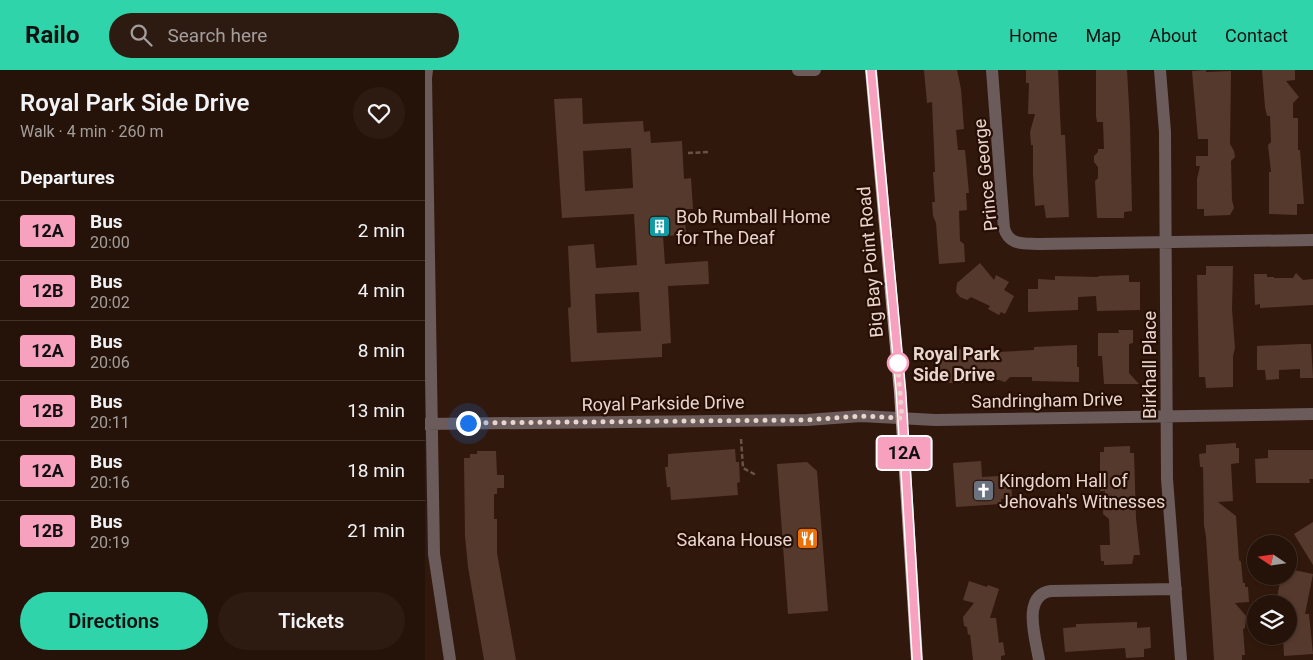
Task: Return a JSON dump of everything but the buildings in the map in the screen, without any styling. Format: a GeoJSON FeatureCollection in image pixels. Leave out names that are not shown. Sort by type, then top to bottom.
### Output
{"type":"FeatureCollection","features":[{"type":"Feature","properties":{"kind":"main road","name":"Big Bay Point Road"},"geometry":{"type":"LineString","coordinates":[[871,70],[902,418],[917,660]]}},
{"type":"Feature","properties":{"kind":"street"},"geometry":{"type":"LineString","coordinates":[[427,70],[425,78],[429,424],[434,554],[450,660]]}},
{"type":"Feature","properties":{"kind":"street"},"geometry":{"type":"LineString","coordinates":[[798,70],[815,70]]}},
{"type":"Feature","properties":{"kind":"street","name":"Prince George"},"geometry":{"type":"LineString","coordinates":[[992,70],[1004,227],[1009,238],[1016,243],[1313,240]]}},
{"type":"Feature","properties":{"kind":"street","name":"Birkhall Place"},"geometry":{"type":"LineString","coordinates":[[1160,70],[1164,125],[1167,479],[1181,660]]}},
{"type":"Feature","properties":{"kind":"street","name":"Sandringham Drive"},"geometry":{"type":"LineString","coordinates":[[902,418],[1013,419],[1313,414]]}},
{"type":"Feature","properties":{"kind":"street","name":"Royal Parkside Drive"},"geometry":{"type":"LineString","coordinates":[[429,424],[807,420],[861,416],[902,418]]}},
{"type":"Feature","properties":{"kind":"street"},"geometry":{"type":"LineString","coordinates":[[1039,660],[1033,608],[1036,599],[1043,593],[1051,591],[1176,589]]}},
{"type":"Feature","properties":{"kind":"path"},"geometry":{"type":"LineString","coordinates":[[688,153],[709,152]]}},
{"type":"Feature","properties":{"kind":"path"},"geometry":{"type":"LineString","coordinates":[[741,439],[743,468],[756,475]]}},
{"type":"Feature","properties":{"kind":"bus line","name":"12A"},"geometry":{"type":"LineString","coordinates":[[871,70],[901,392],[910,572],[917,660]]}},
{"type":"Feature","properties":{"kind":"place","name":"Bob Rumball Home for The Deaf"},"geometry":{"type":"Point","coordinates":[660,226]}},
{"type":"Feature","properties":{"kind":"place","name":"Royal Park Side Drive"},"geometry":{"type":"Point","coordinates":[898,363]}},
{"type":"Feature","properties":{"kind":"place","name":"Kingdom Hall of Jehovah's Witnesses"},"geometry":{"type":"Point","coordinates":[983,490]}},
{"type":"Feature","properties":{"kind":"place","name":"Sakana House"},"geometry":{"type":"Point","coordinates":[808,539]}},
{"type":"Feature","properties":{"kind":"route"},"geometry":{"type":"LineString","coordinates":[[468,423],[807,420],[825,417],[861,416],[902,418],[897,355],[898,363]]}}]}
